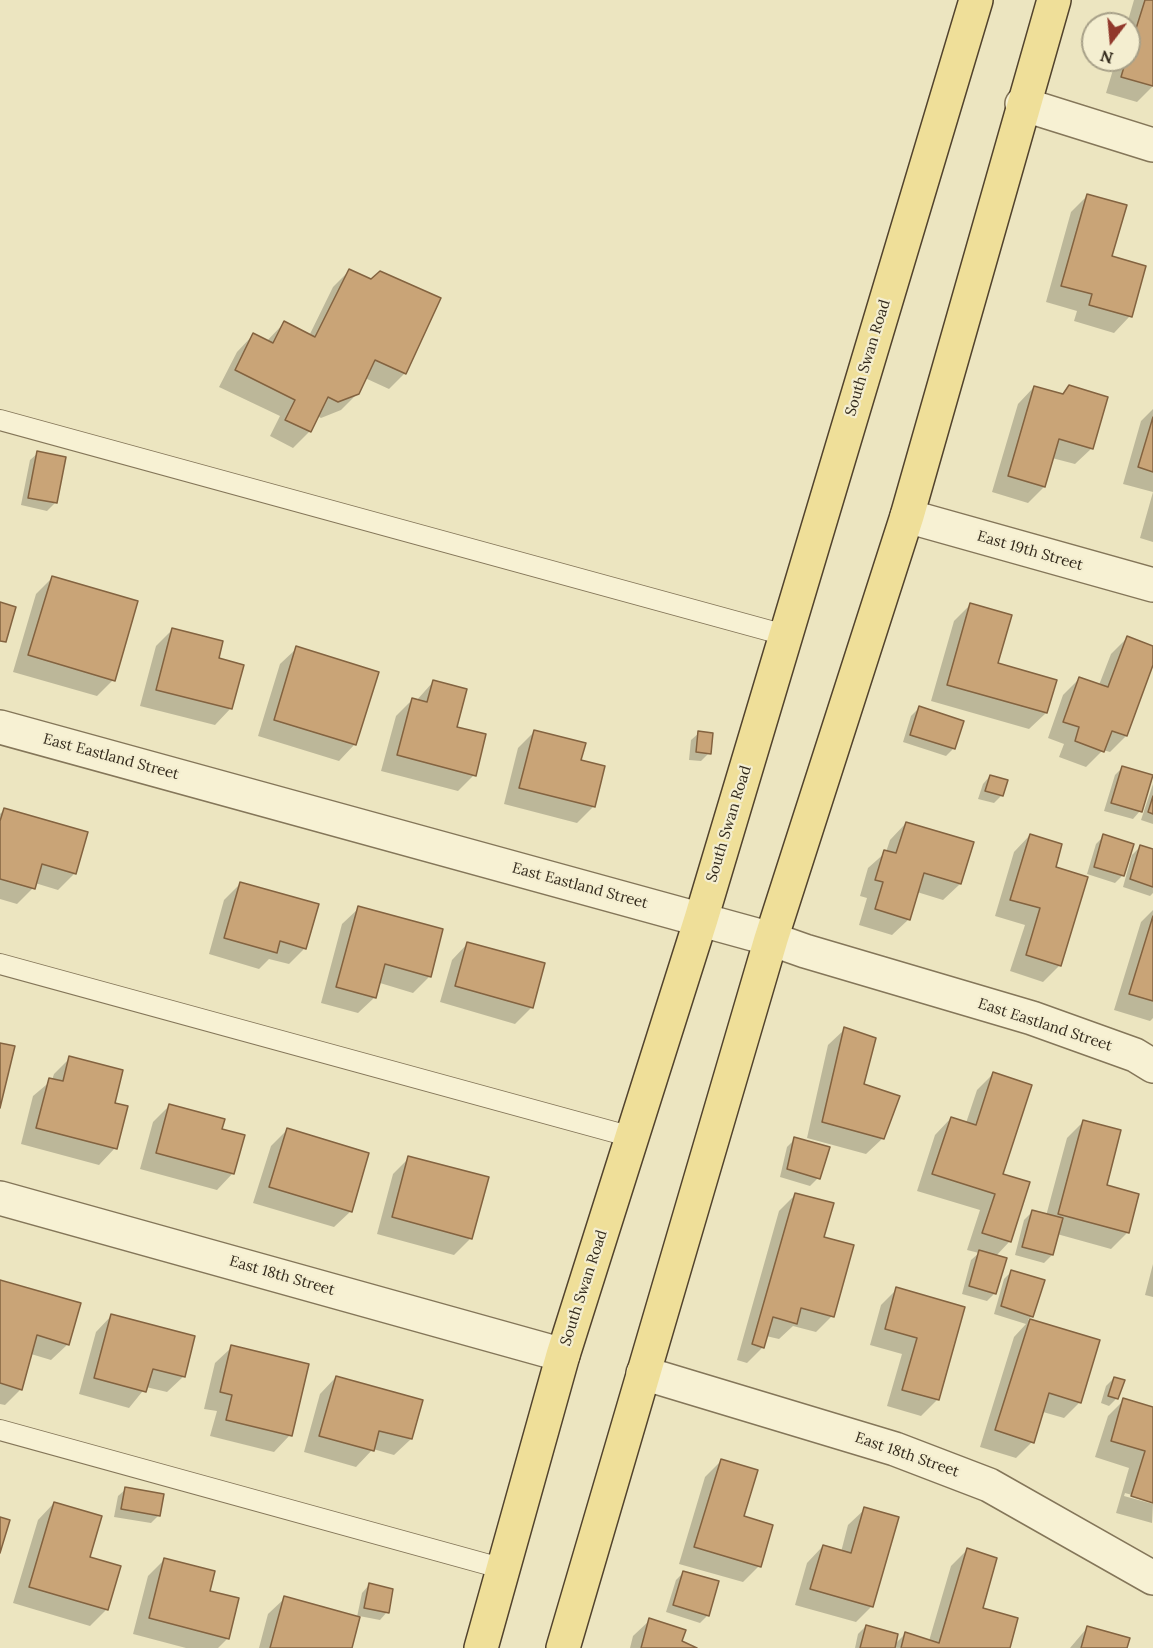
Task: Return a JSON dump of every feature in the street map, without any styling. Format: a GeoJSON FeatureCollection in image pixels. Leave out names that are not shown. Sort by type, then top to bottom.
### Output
{"type":"FeatureCollection","features":[{"type":"Feature","properties":{"kind":"main road","name":"South Swan Road"},"geometry":{"type":"LineString","coordinates":[[482,1648],[563,1355],[701,919],[976,0]]}},
{"type":"Feature","properties":{"kind":"main road"},"geometry":{"type":"LineString","coordinates":[[563,1648],[771,939],[907,516],[1022,104],[1054,0]]}},
{"type":"Feature","properties":{"kind":"street"},"geometry":{"type":"LineString","coordinates":[[1022,104],[1153,145]]}},
{"type":"Feature","properties":{"kind":"street","name":"East 19th Street"},"geometry":{"type":"LineString","coordinates":[[907,516],[1153,585]]}},
{"type":"Feature","properties":{"kind":"street","name":"East Eastland Street"},"geometry":{"type":"LineString","coordinates":[[0,727],[771,939],[1032,1018],[1135,1055],[1153,1065]]}},
{"type":"Feature","properties":{"kind":"street","name":"East 18th Street"},"geometry":{"type":"LineString","coordinates":[[0,1198],[563,1355]]}},
{"type":"Feature","properties":{"kind":"street","name":"East 18th Street"},"geometry":{"type":"LineString","coordinates":[[643,1373],[895,1449],[989,1485],[1153,1578]]}},
{"type":"Feature","properties":{"kind":"lane"},"geometry":{"type":"LineString","coordinates":[[0,420],[785,635]]}},
{"type":"Feature","properties":{"kind":"lane"},"geometry":{"type":"LineString","coordinates":[[0,964],[632,1137]]}},
{"type":"Feature","properties":{"kind":"lane"},"geometry":{"type":"LineString","coordinates":[[0,1430],[504,1569]]}},
{"type":"Feature","properties":{"kind":"building"},"geometry":{"type":"Polygon","coordinates":[[[1145,0],[1153,0],[1153,86],[1121,77],[1122,72],[1141,72],[1141,13],[1145,0]]]}},
{"type":"Feature","properties":{"kind":"building"},"geometry":{"type":"Polygon","coordinates":[[[1087,194],[1127,205],[1112,256],[1146,266],[1132,317],[1089,305],[1092,294],[1061,286],[1087,194]]]}},
{"type":"Feature","properties":{"kind":"building"},"geometry":{"type":"Polygon","coordinates":[[[349,269],[371,279],[380,271],[441,298],[406,374],[375,360],[359,394],[338,402],[328,397],[311,432],[285,420],[295,400],[235,370],[253,333],[273,343],[284,321],[315,337],[349,269]]]}},
{"type":"Feature","properties":{"kind":"building"},"geometry":{"type":"Polygon","coordinates":[[[1069,385],[1108,397],[1093,449],[1059,439],[1045,487],[1008,476],[1034,386],[1063,394],[1069,385]]]}},
{"type":"Feature","properties":{"kind":"building"},"geometry":{"type":"Polygon","coordinates":[[[1153,417],[1153,472],[1138,467],[1153,417]]]}},
{"type":"Feature","properties":{"kind":"building"},"geometry":{"type":"Polygon","coordinates":[[[37,451],[66,457],[57,503],[28,498],[37,451]]]}},
{"type":"Feature","properties":{"kind":"building"},"geometry":{"type":"Polygon","coordinates":[[[52,576],[138,601],[115,681],[28,655],[52,576]]]}},
{"type":"Feature","properties":{"kind":"building"},"geometry":{"type":"Polygon","coordinates":[[[0,602],[16,607],[6,642],[0,641],[0,602]]]}},
{"type":"Feature","properties":{"kind":"building"},"geometry":{"type":"Polygon","coordinates":[[[970,603],[1012,615],[998,663],[1057,680],[1047,713],[947,685],[970,603]]]}},
{"type":"Feature","properties":{"kind":"building"},"geometry":{"type":"Polygon","coordinates":[[[172,628],[223,641],[219,658],[244,665],[232,709],[156,690],[172,628]]]}},
{"type":"Feature","properties":{"kind":"building"},"geometry":{"type":"Polygon","coordinates":[[[1127,636],[1153,646],[1153,665],[1127,736],[1112,731],[1104,752],[1075,741],[1079,727],[1063,722],[1079,677],[1108,687],[1127,636]]]}},
{"type":"Feature","properties":{"kind":"building"},"geometry":{"type":"Polygon","coordinates":[[[296,646],[379,672],[356,745],[274,720],[296,646]]]}},
{"type":"Feature","properties":{"kind":"building"},"geometry":{"type":"Polygon","coordinates":[[[433,680],[467,689],[457,727],[486,734],[476,776],[397,755],[412,698],[427,702],[433,680]]]}},
{"type":"Feature","properties":{"kind":"building"},"geometry":{"type":"Polygon","coordinates":[[[919,706],[964,721],[955,749],[910,735],[919,706]]]}},
{"type":"Feature","properties":{"kind":"building"},"geometry":{"type":"Polygon","coordinates":[[[534,730],[586,743],[581,760],[605,766],[595,807],[519,788],[534,730]]]}},
{"type":"Feature","properties":{"kind":"building"},"geometry":{"type":"Polygon","coordinates":[[[698,731],[713,733],[711,754],[696,752],[698,731]]]}},
{"type":"Feature","properties":{"kind":"building"},"geometry":{"type":"Polygon","coordinates":[[[1122,766],[1153,775],[1142,812],[1111,803],[1122,766]]]}},
{"type":"Feature","properties":{"kind":"building"},"geometry":{"type":"Polygon","coordinates":[[[990,775],[1008,780],[1003,796],[985,791],[990,775]]]}},
{"type":"Feature","properties":{"kind":"building"},"geometry":{"type":"Polygon","coordinates":[[[1153,796],[1153,814],[1148,812],[1153,796]]]}},
{"type":"Feature","properties":{"kind":"building"},"geometry":{"type":"Polygon","coordinates":[[[4,808],[88,832],[76,874],[42,864],[35,889],[0,879],[0,821],[4,808]]]}},
{"type":"Feature","properties":{"kind":"building"},"geometry":{"type":"Polygon","coordinates":[[[906,822],[974,842],[961,884],[924,873],[910,920],[875,909],[883,882],[875,880],[884,850],[896,853],[906,822]]]}},
{"type":"Feature","properties":{"kind":"building"},"geometry":{"type":"Polygon","coordinates":[[[1030,834],[1062,844],[1056,867],[1088,877],[1061,966],[1026,955],[1040,908],[1010,900],[1030,834]]]}},
{"type":"Feature","properties":{"kind":"building"},"geometry":{"type":"Polygon","coordinates":[[[1103,834],[1134,844],[1124,876],[1094,867],[1103,834]]]}},
{"type":"Feature","properties":{"kind":"building"},"geometry":{"type":"Polygon","coordinates":[[[1140,845],[1153,849],[1153,887],[1130,879],[1140,845]]]}},
{"type":"Feature","properties":{"kind":"building"},"geometry":{"type":"Polygon","coordinates":[[[240,882],[319,904],[306,949],[280,941],[277,953],[224,938],[240,882]]]}},
{"type":"Feature","properties":{"kind":"building"},"geometry":{"type":"Polygon","coordinates":[[[358,906],[443,929],[431,977],[385,964],[376,998],[336,987],[358,906]]]}},
{"type":"Feature","properties":{"kind":"building"},"geometry":{"type":"Polygon","coordinates":[[[1153,916],[1153,1001],[1129,994],[1153,916]]]}},
{"type":"Feature","properties":{"kind":"building"},"geometry":{"type":"Polygon","coordinates":[[[467,942],[545,963],[533,1008],[455,986],[467,942]]]}},
{"type":"Feature","properties":{"kind":"building"},"geometry":{"type":"Polygon","coordinates":[[[844,1027],[876,1038],[864,1084],[900,1096],[884,1139],[822,1122],[844,1027]]]}},
{"type":"Feature","properties":{"kind":"building"},"geometry":{"type":"Polygon","coordinates":[[[0,1043],[15,1046],[0,1108],[0,1043]]]}},
{"type":"Feature","properties":{"kind":"building"},"geometry":{"type":"Polygon","coordinates":[[[69,1056],[123,1070],[115,1103],[128,1106],[117,1149],[36,1128],[49,1078],[63,1081],[69,1056]]]}},
{"type":"Feature","properties":{"kind":"building"},"geometry":{"type":"Polygon","coordinates":[[[993,1072],[1032,1085],[1003,1174],[1030,1182],[1011,1242],[982,1233],[995,1194],[932,1174],[951,1117],[976,1125],[993,1072]]]}},
{"type":"Feature","properties":{"kind":"building"},"geometry":{"type":"Polygon","coordinates":[[[169,1104],[225,1119],[222,1129],[245,1135],[234,1174],[156,1153],[169,1104]]]}},
{"type":"Feature","properties":{"kind":"building"},"geometry":{"type":"Polygon","coordinates":[[[1083,1120],[1121,1130],[1107,1185],[1139,1194],[1129,1233],[1058,1214],[1083,1120]]]}},
{"type":"Feature","properties":{"kind":"building"},"geometry":{"type":"Polygon","coordinates":[[[287,1128],[369,1153],[352,1212],[269,1187],[287,1128]]]}},
{"type":"Feature","properties":{"kind":"building"},"geometry":{"type":"Polygon","coordinates":[[[794,1137],[830,1147],[820,1179],[787,1169],[794,1137]]]}},
{"type":"Feature","properties":{"kind":"building"},"geometry":{"type":"Polygon","coordinates":[[[408,1156],[489,1177],[472,1239],[392,1217],[408,1156]]]}},
{"type":"Feature","properties":{"kind":"building"},"geometry":{"type":"Polygon","coordinates":[[[795,1193],[834,1203],[824,1237],[854,1245],[834,1317],[801,1308],[797,1324],[773,1317],[764,1348],[752,1344],[795,1193]]]}},
{"type":"Feature","properties":{"kind":"building"},"geometry":{"type":"Polygon","coordinates":[[[1032,1210],[1063,1218],[1053,1255],[1022,1247],[1032,1210]]]}},
{"type":"Feature","properties":{"kind":"building"},"geometry":{"type":"Polygon","coordinates":[[[979,1250],[1007,1258],[996,1294],[969,1286],[979,1250]]]}},
{"type":"Feature","properties":{"kind":"building"},"geometry":{"type":"Polygon","coordinates":[[[1011,1270],[1045,1280],[1033,1317],[1001,1306],[1011,1270]]]}},
{"type":"Feature","properties":{"kind":"building"},"geometry":{"type":"Polygon","coordinates":[[[0,1280],[81,1303],[69,1345],[37,1335],[22,1390],[0,1383],[0,1280]]]}},
{"type":"Feature","properties":{"kind":"building"},"geometry":{"type":"Polygon","coordinates":[[[896,1287],[965,1307],[939,1400],[902,1390],[917,1338],[885,1329],[896,1287]]]}},
{"type":"Feature","properties":{"kind":"building"},"geometry":{"type":"Polygon","coordinates":[[[111,1314],[195,1336],[185,1377],[153,1369],[146,1392],[94,1378],[111,1314]]]}},
{"type":"Feature","properties":{"kind":"building"},"geometry":{"type":"Polygon","coordinates":[[[1030,1319],[1100,1340],[1081,1403],[1049,1393],[1034,1443],[995,1430],[1030,1319]]]}},
{"type":"Feature","properties":{"kind":"building"},"geometry":{"type":"Polygon","coordinates":[[[231,1345],[309,1364],[292,1436],[226,1420],[232,1395],[220,1392],[231,1345]]]}},
{"type":"Feature","properties":{"kind":"building"},"geometry":{"type":"Polygon","coordinates":[[[336,1376],[423,1400],[412,1439],[379,1431],[374,1451],[319,1436],[336,1376]]]}},
{"type":"Feature","properties":{"kind":"building"},"geometry":{"type":"Polygon","coordinates":[[[1114,1377],[1125,1380],[1118,1399],[1108,1396],[1114,1377]]]}},
{"type":"Feature","properties":{"kind":"building"},"geometry":{"type":"Polygon","coordinates":[[[1123,1398],[1153,1407],[1153,1503],[1131,1496],[1145,1451],[1111,1441],[1123,1398]]]}},
{"type":"Feature","properties":{"kind":"building"},"geometry":{"type":"Polygon","coordinates":[[[721,1459],[758,1470],[744,1516],[773,1525],[761,1567],[694,1547],[721,1459]]]}},
{"type":"Feature","properties":{"kind":"building"},"geometry":{"type":"Polygon","coordinates":[[[125,1487],[164,1494],[160,1516],[121,1509],[125,1487]]]}},
{"type":"Feature","properties":{"kind":"building"},"geometry":{"type":"Polygon","coordinates":[[[54,1502],[102,1516],[90,1557],[121,1566],[108,1610],[29,1587],[54,1502]]]}},
{"type":"Feature","properties":{"kind":"building"},"geometry":{"type":"Polygon","coordinates":[[[864,1507],[899,1517],[873,1607],[810,1589],[823,1545],[851,1553],[864,1507]]]}},
{"type":"Feature","properties":{"kind":"building"},"geometry":{"type":"Polygon","coordinates":[[[0,1517],[10,1520],[0,1553],[0,1517]]]}},
{"type":"Feature","properties":{"kind":"building"},"geometry":{"type":"Polygon","coordinates":[[[967,1548],[997,1558],[983,1608],[1018,1618],[1010,1648],[901,1648],[905,1632],[939,1643],[967,1548]]]}},
{"type":"Feature","properties":{"kind":"building"},"geometry":{"type":"Polygon","coordinates":[[[164,1558],[215,1571],[210,1591],[239,1598],[229,1639],[149,1618],[164,1558]]]}},
{"type":"Feature","properties":{"kind":"building"},"geometry":{"type":"Polygon","coordinates":[[[683,1571],[719,1581],[709,1616],[673,1605],[683,1571]]]}},
{"type":"Feature","properties":{"kind":"building"},"geometry":{"type":"Polygon","coordinates":[[[369,1583],[393,1589],[389,1613],[364,1608],[369,1583]]]}},
{"type":"Feature","properties":{"kind":"building"},"geometry":{"type":"Polygon","coordinates":[[[284,1596],[360,1617],[352,1648],[270,1648],[284,1596]]]}},
{"type":"Feature","properties":{"kind":"building"},"geometry":{"type":"Polygon","coordinates":[[[649,1618],[686,1630],[682,1641],[697,1648],[641,1648],[649,1618]]]}},
{"type":"Feature","properties":{"kind":"building"},"geometry":{"type":"Polygon","coordinates":[[[866,1625],[898,1634],[895,1648],[860,1648],[866,1625]]]}},
{"type":"Feature","properties":{"kind":"building"},"geometry":{"type":"Polygon","coordinates":[[[1087,1626],[1130,1638],[1127,1648],[1081,1648],[1087,1626]]]}}]}
